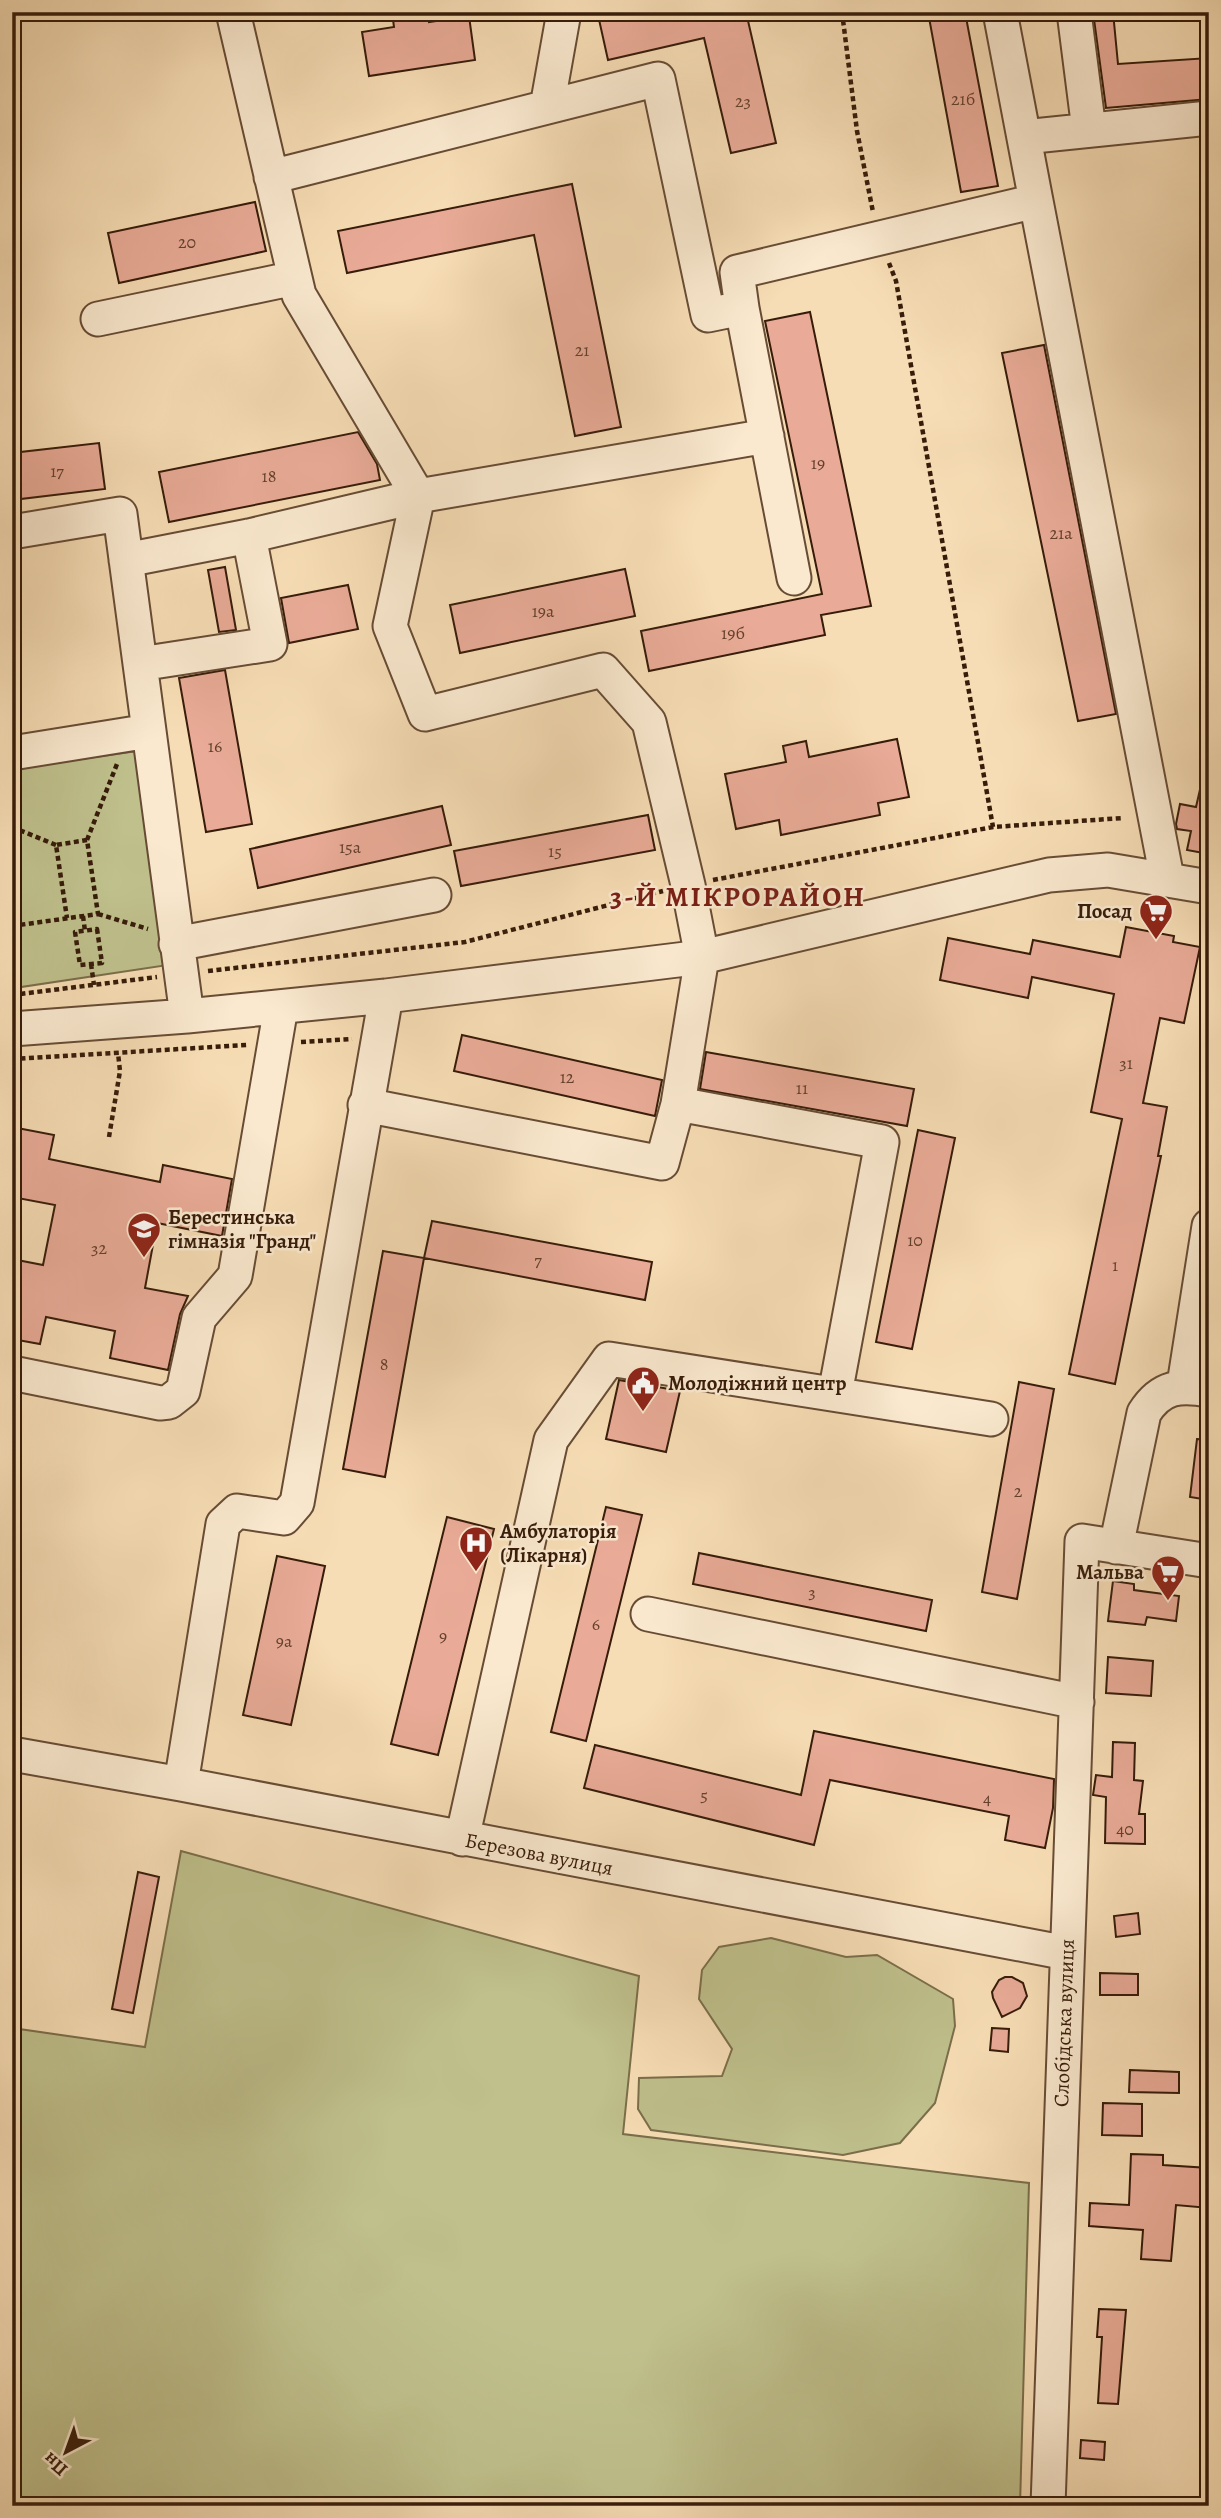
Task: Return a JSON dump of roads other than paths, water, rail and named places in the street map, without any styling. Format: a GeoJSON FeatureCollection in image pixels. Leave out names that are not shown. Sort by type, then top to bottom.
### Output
{"type":"FeatureCollection","features":[{"type":"Feature","properties":{"kind":"street"},"geometry":{"type":"LineString","coordinates":[[233,12],[299,295],[418,496],[390,626],[425,714],[603,670],[649,722],[688,885],[702,957],[678,1104],[662,1163],[365,1105]]}},
{"type":"Feature","properties":{"kind":"street"},"geometry":{"type":"LineString","coordinates":[[547,107],[564,12]]}},
{"type":"Feature","properties":{"kind":"street"},"geometry":{"type":"LineString","coordinates":[[1000,12],[1167,878]]}},
{"type":"Feature","properties":{"kind":"street"},"geometry":{"type":"LineString","coordinates":[[1074,12],[1090,130]]}},
{"type":"Feature","properties":{"kind":"street"},"geometry":{"type":"LineString","coordinates":[[271,177],[658,79],[708,315],[742,308]]}},
{"type":"Feature","properties":{"kind":"street"},"geometry":{"type":"LineString","coordinates":[[1024,137],[1209,118]]}},
{"type":"Feature","properties":{"kind":"street"},"geometry":{"type":"LineString","coordinates":[[794,578],[737,272],[1036,201]]}},
{"type":"Feature","properties":{"kind":"street"},"geometry":{"type":"LineString","coordinates":[[98,319],[295,278]]}},
{"type":"Feature","properties":{"kind":"street"},"geometry":{"type":"LineString","coordinates":[[126,560],[249,536],[418,496],[767,436]]}},
{"type":"Feature","properties":{"kind":"street"},"geometry":{"type":"LineString","coordinates":[[12,532],[120,514],[140,664],[139,732],[187,1016]]}},
{"type":"Feature","properties":{"kind":"street"},"geometry":{"type":"LineString","coordinates":[[140,664],[270,644],[249,536]]}},
{"type":"Feature","properties":{"kind":"street"},"geometry":{"type":"LineString","coordinates":[[12,753],[139,732]]}},
{"type":"Feature","properties":{"kind":"street"},"geometry":{"type":"LineString","coordinates":[[13,1031],[386,996],[702,957],[1049,875],[1108,870],[1209,887]]}},
{"type":"Feature","properties":{"kind":"street"},"geometry":{"type":"LineString","coordinates":[[177,951],[434,895]]}},
{"type":"Feature","properties":{"kind":"street"},"geometry":{"type":"LineString","coordinates":[[181,1784],[223,1524],[237,1511],[284,1518],[297,1503],[386,996]]}},
{"type":"Feature","properties":{"kind":"street"},"geometry":{"type":"LineString","coordinates":[[12,1373],[160,1403],[169,1402],[183,1391],[199,1318],[235,1276],[281,1007]]}},
{"type":"Feature","properties":{"kind":"street"},"geometry":{"type":"LineString","coordinates":[[678,1104],[882,1142],[835,1394]]}},
{"type":"Feature","properties":{"kind":"street"},"geometry":{"type":"LineString","coordinates":[[1209,1226],[1196,1388],[1163,1392],[1151,1402],[1144,1413],[1116,1547],[1209,1562]]}},
{"type":"Feature","properties":{"kind":"street"},"geometry":{"type":"LineString","coordinates":[[463,1839],[551,1440],[609,1359],[991,1419]]}},
{"type":"Feature","properties":{"kind":"street","name":"Слобідська вулиця"},"geometry":{"type":"LineString","coordinates":[[1048,2506],[1082,1541],[1116,1547]]}},
{"type":"Feature","properties":{"kind":"street"},"geometry":{"type":"LineString","coordinates":[[648,1614],[1077,1702]]}},
{"type":"Feature","properties":{"kind":"street","name":"Березова вулиця"},"geometry":{"type":"LineString","coordinates":[[12,1754],[1067,1954]]}},
{"type":"Feature","properties":{"kind":"place","name":"Посад"},"geometry":{"type":"Point","coordinates":[1156,941]}},
{"type":"Feature","properties":{"kind":"place","name":"Берестинська гімназія \"Гранд\""},"geometry":{"type":"Point","coordinates":[144,1259]}},
{"type":"Feature","properties":{"kind":"place","name":"Молодіжний центр"},"geometry":{"type":"Point","coordinates":[643,1413]}},
{"type":"Feature","properties":{"kind":"place","name":"Амбулаторія (Лікарня)"},"geometry":{"type":"Point","coordinates":[476,1573]}},
{"type":"Feature","properties":{"kind":"place","name":"Мальва"},"geometry":{"type":"Point","coordinates":[1168,1602]}},
{"type":"Feature","properties":{"kind":"district","name":"3-Й МІКРОРАЙОН"},"geometry":{"type":"Point","coordinates":[738,897]}}]}
